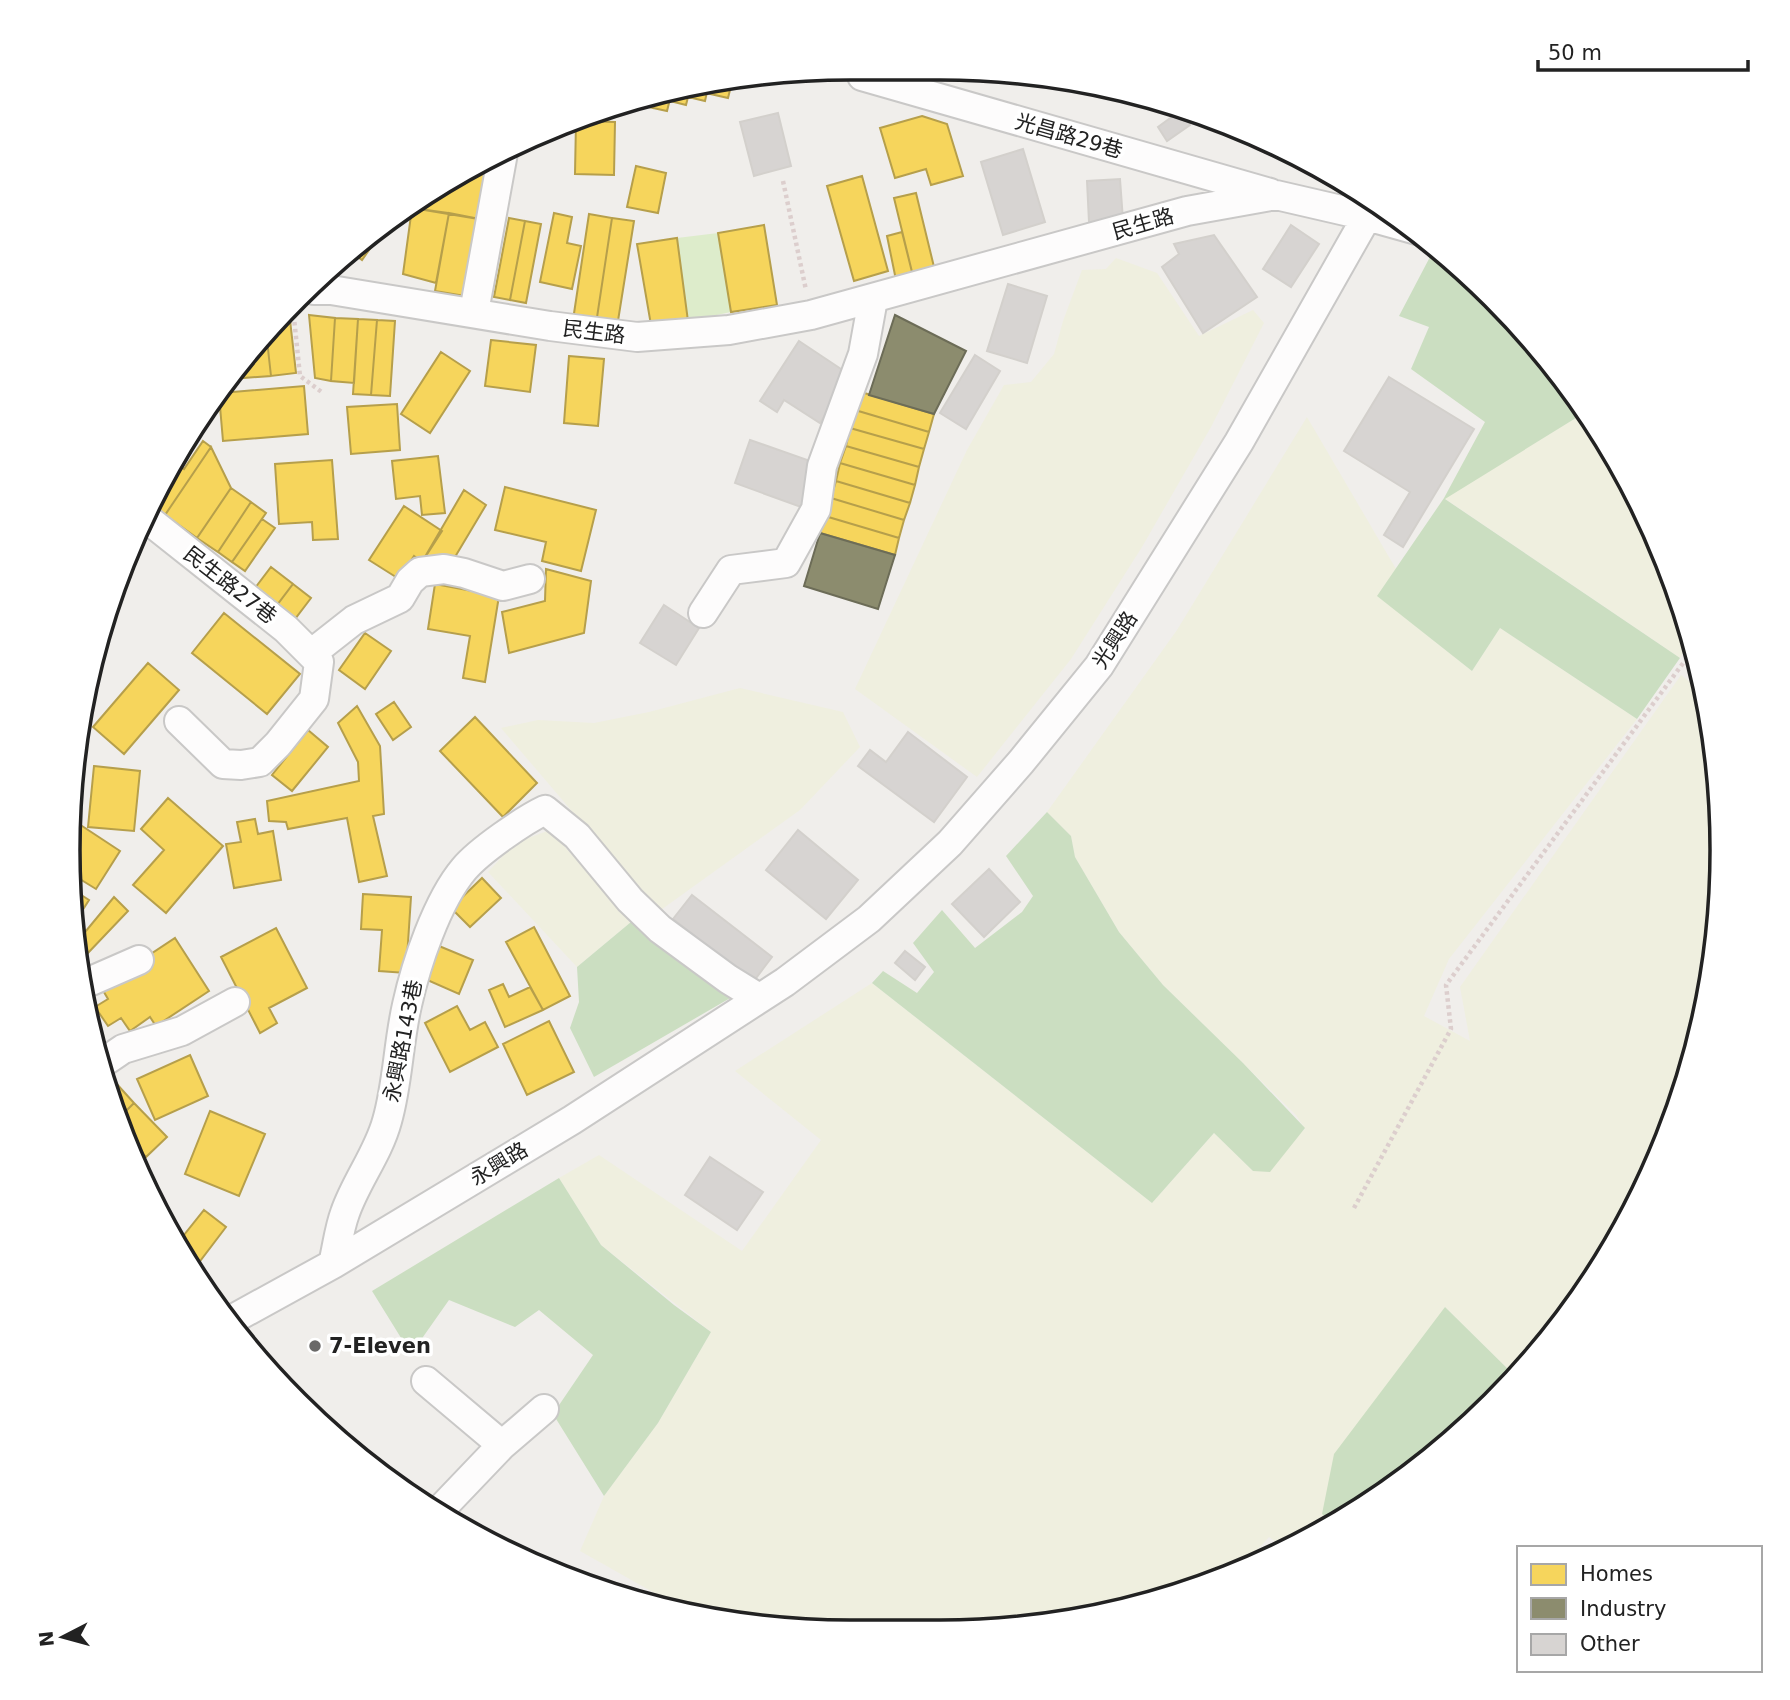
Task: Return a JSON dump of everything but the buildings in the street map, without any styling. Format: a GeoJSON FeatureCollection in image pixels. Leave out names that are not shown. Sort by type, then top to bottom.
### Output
{"type":"FeatureCollection","features":[{"type":"Feature","properties":{"kind":"street","name":"光昌路29巷"},"geometry":{"type":"LineString","coordinates":[[876,80],[1276,195]]}},
{"type":"Feature","properties":{"kind":"street"},"geometry":{"type":"LineString","coordinates":[[474,312],[501,165]]}},
{"type":"Feature","properties":{"kind":"street","name":"民生路"},"geometry":{"type":"LineString","coordinates":[[323,290],[637,337],[729,330],[811,315],[873,299],[1187,211],[1276,195],[1367,210]]}},
{"type":"Feature","properties":{"kind":"street","name":"光興路"},"geometry":{"type":"LineString","coordinates":[[759,998],[869,919],[950,843],[1021,762],[1099,666],[1239,442],[1369,211]]}},
{"type":"Feature","properties":{"kind":"street"},"geometry":{"type":"LineString","coordinates":[[703,613],[731,570],[786,562],[816,509],[822,466],[863,354],[873,299]]}},
{"type":"Feature","properties":{"kind":"street","name":"民生路27巷"},"geometry":{"type":"LineString","coordinates":[[154,524],[286,629],[312,653]]}},
{"type":"Feature","properties":{"kind":"street"},"geometry":{"type":"LineString","coordinates":[[179,721],[223,764],[260,762],[278,744],[313,699],[319,662],[312,653],[354,620],[400,597],[410,581],[420,572],[444,569],[503,586],[530,579]]}},
{"type":"Feature","properties":{"kind":"street","name":"永興路143巷"},"geometry":{"type":"LineString","coordinates":[[333,1264],[345,1212],[386,1125],[394,1096],[407,1006],[416,970],[442,902],[464,868],[534,815],[545,810],[567,827],[630,900],[660,929],[728,979],[759,998]]}},
{"type":"Feature","properties":{"kind":"street"},"geometry":{"type":"LineString","coordinates":[[92,981],[139,960]]}},
{"type":"Feature","properties":{"kind":"street","name":"永興路"},"geometry":{"type":"LineString","coordinates":[[238,1316],[333,1264],[572,1121],[759,998]]}},
{"type":"Feature","properties":{"kind":"street"},"geometry":{"type":"LineString","coordinates":[[110,1058],[124,1049],[182,1031],[235,1002]]}},
{"type":"Feature","properties":{"kind":"street"},"geometry":{"type":"LineString","coordinates":[[426,1381],[502,1445]]}},
{"type":"Feature","properties":{"kind":"street"},"geometry":{"type":"LineString","coordinates":[[445,1504],[502,1445],[544,1409]]}},
{"type":"Feature","properties":{"kind":"path"},"geometry":{"type":"LineString","coordinates":[[783,181],[811,315]]}},
{"type":"Feature","properties":{"kind":"path"},"geometry":{"type":"LineString","coordinates":[[294,319],[300,376],[323,393]]}},
{"type":"Feature","properties":{"kind":"path"},"geometry":{"type":"LineString","coordinates":[[1354,1209],[1451,1028],[1446,985],[1685,660]]}},
{"type":"Feature","properties":{"kind":"green space"},"geometry":{"type":"Polygon","coordinates":[[[718,233],[731,312],[688,321],[677,238],[718,233]]]}},
{"type":"Feature","properties":{"kind":"green space"},"geometry":{"type":"Polygon","coordinates":[[[1430,257],[1484,306],[1519,343],[1577,418],[1445,499],[1680,658],[1637,719],[1500,628],[1472,671],[1377,596],[1444,498],[1485,422],[1411,369],[1429,327],[1399,316],[1430,257]]]}},
{"type":"Feature","properties":{"kind":"green space"},"geometry":{"type":"Polygon","coordinates":[[[1116,258],[1157,273],[1199,336],[1253,310],[1264,323],[1211,427],[1142,547],[1071,659],[977,777],[855,689],[967,450],[1004,385],[1031,382],[1054,354],[1082,270],[1106,269],[1116,258]]]}},
{"type":"Feature","properties":{"kind":"green space"},"geometry":{"type":"Polygon","coordinates":[[[1307,417],[1396,569],[1378,596],[1472,671],[1500,628],[1637,719],[1449,959],[1424,1016],[1470,1041],[1460,987],[1681,675],[1691,682],[1703,750],[1710,850],[1703,950],[1695,1000],[1669,1097],[1651,1144],[1630,1190],[1580,1278],[1508,1369],[1445,1307],[1322,1514],[1325,1516],[1276,1542],[1269,1537],[1257,1551],[1234,1561],[1139,1593],[1090,1605],[990,1618],[800,1618],[700,1605],[657,1594],[580,1551],[604,1496],[658,1423],[711,1332],[601,1245],[559,1178],[599,1155],[742,1251],[821,1140],[735,1071],[872,983],[1152,1203],[1214,1133],[1253,1171],[1305,1129],[1296,1115],[1163,985],[1119,932],[1075,857],[1071,836],[1047,812],[1177,630],[1307,417]]]}},
{"type":"Feature","properties":{"kind":"green space"},"geometry":{"type":"Polygon","coordinates":[[[1577,417],[1606,465],[1651,556],[1683,651],[1680,658],[1444,498],[1577,417]]]}},
{"type":"Feature","properties":{"kind":"green space"},"geometry":{"type":"Polygon","coordinates":[[[740,688],[843,712],[860,747],[800,810],[658,912],[501,728],[538,720],[594,723],[649,712],[740,688]]]}},
{"type":"Feature","properties":{"kind":"green space"},"geometry":{"type":"Polygon","coordinates":[[[1047,812],[1071,836],[1075,857],[1119,932],[1163,985],[1305,1128],[1270,1172],[1253,1171],[1214,1133],[1152,1203],[872,983],[883,971],[917,993],[934,972],[913,943],[942,910],[975,948],[1022,912],[1033,896],[1006,856],[1047,812]]]}},
{"type":"Feature","properties":{"kind":"green space"},"geometry":{"type":"Polygon","coordinates":[[[550,830],[631,922],[577,967],[488,872],[515,843],[550,830]]]}},
{"type":"Feature","properties":{"kind":"green space"},"geometry":{"type":"Polygon","coordinates":[[[631,922],[732,997],[594,1077],[570,1028],[579,1002],[577,967],[631,922]]]}},
{"type":"Feature","properties":{"kind":"green space"},"geometry":{"type":"Polygon","coordinates":[[[559,1178],[601,1245],[711,1332],[658,1423],[604,1496],[553,1414],[593,1355],[539,1310],[515,1327],[449,1300],[411,1354],[372,1291],[559,1178]]]}},
{"type":"Feature","properties":{"kind":"green space"},"geometry":{"type":"Polygon","coordinates":[[[1445,1307],[1508,1369],[1447,1429],[1368,1490],[1325,1516],[1322,1514],[1334,1454],[1445,1307]]]}},
{"type":"Feature","properties":{"kind":"place","name":"7-Eleven"},"geometry":{"type":"Point","coordinates":[315,1346]}}]}
